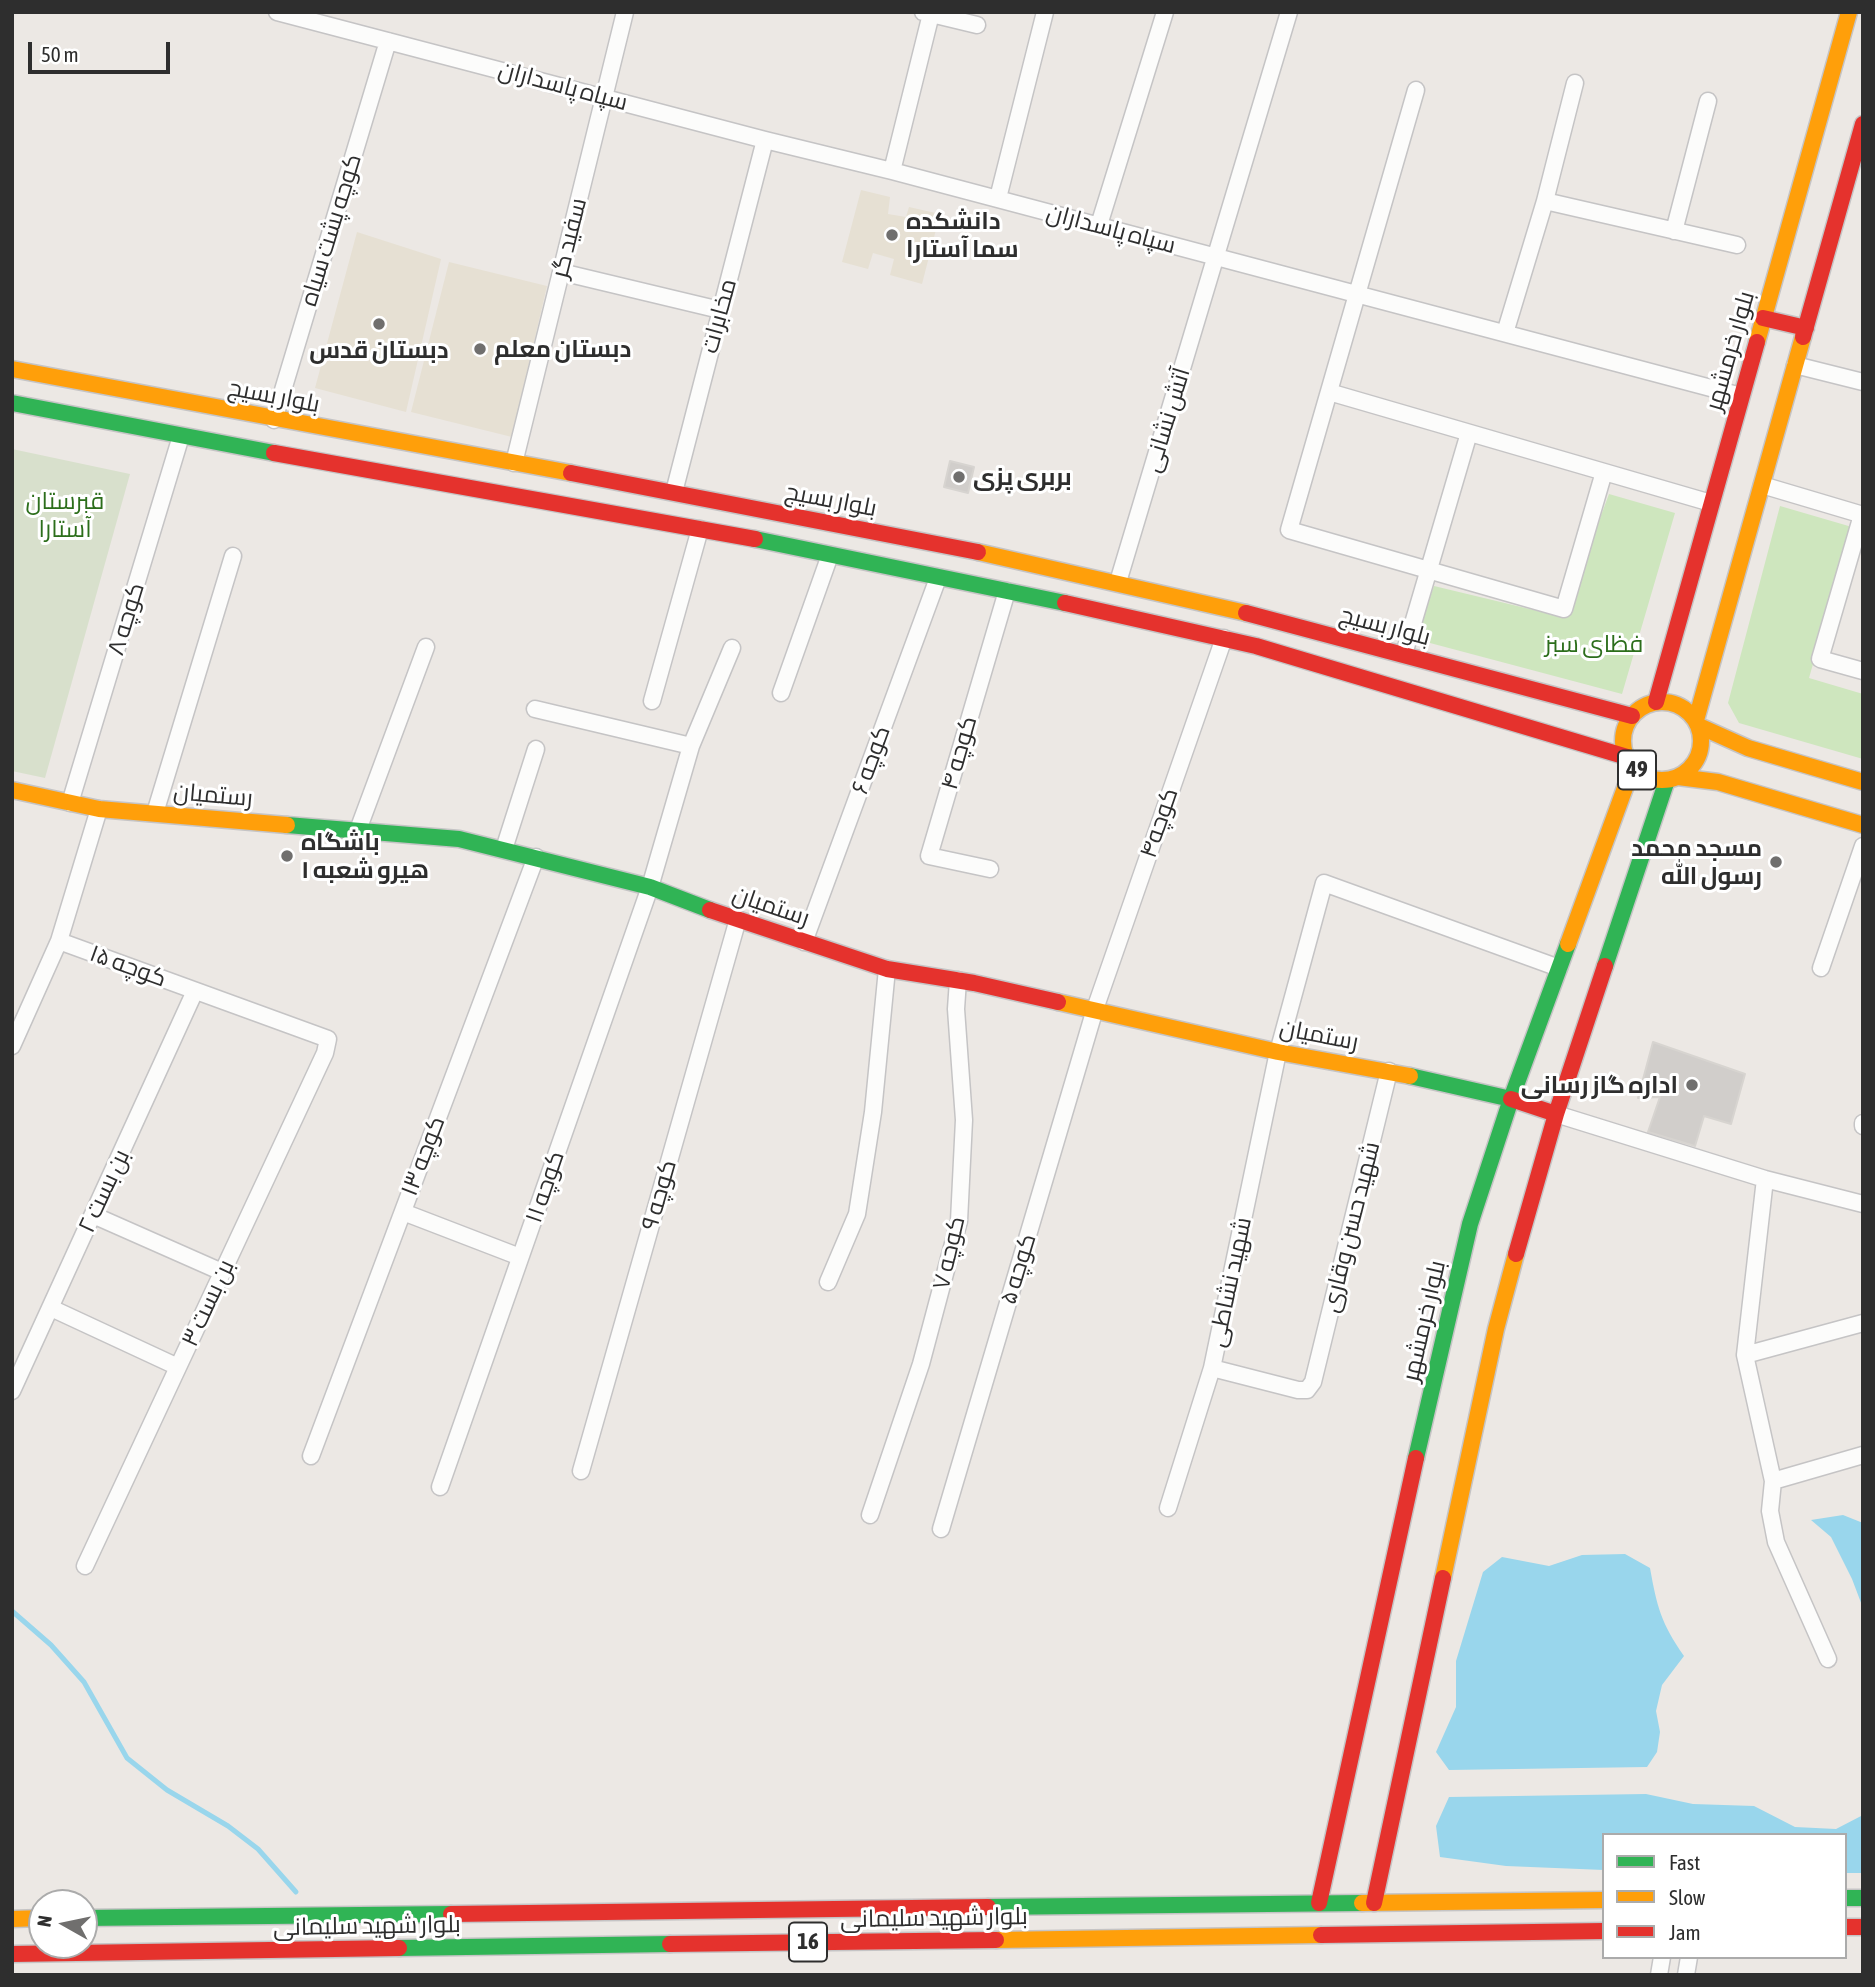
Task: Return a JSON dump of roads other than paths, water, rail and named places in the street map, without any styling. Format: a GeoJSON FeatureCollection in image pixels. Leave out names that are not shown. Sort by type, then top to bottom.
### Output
{"type":"FeatureCollection","features":[{"type":"Feature","properties":{"kind":"main road","name":"بلوار خرمشهر"},"geometry":{"type":"LineString","coordinates":[[1656,702],[1849,12]]}},
{"type":"Feature","properties":{"kind":"main road"},"geometry":{"type":"LineString","coordinates":[[1697,723],[1863,124]]}},
{"type":"Feature","properties":{"kind":"main road"},"geometry":{"type":"LineString","coordinates":[[1763,318],[1806,328]]}},
{"type":"Feature","properties":{"kind":"main road","name":"بلوار بسیج"},"geometry":{"type":"LineString","coordinates":[[12,369],[674,492],[1118,582],[1404,654],[1632,716]]}},
{"type":"Feature","properties":{"kind":"main road","name":"49"},"geometry":{"type":"LineString","coordinates":[[12,403],[699,529],[1106,611],[1224,638],[1630,761]]}},
{"type":"Feature","properties":{"kind":"main road"},"geometry":{"type":"LineString","coordinates":[[506,494],[514,463]]}},
{"type":"Feature","properties":{"kind":"main road"},"geometry":{"type":"LineString","coordinates":[[1106,611],[1118,582]]}},
{"type":"Feature","properties":{"kind":"main road"},"geometry":{"type":"LineString","coordinates":[[1656,702],[1678,705],[1688,711],[1697,723],[1748,748],[1863,782]]}},
{"type":"Feature","properties":{"kind":"main road","name":"49"},"geometry":{"type":"LineString","coordinates":[[1656,702],[1643,707],[1632,716],[1624,736],[1630,761],[1642,774],[1654,779],[1718,782],[1863,825]]}},
{"type":"Feature","properties":{"kind":"main road","name":"49"},"geometry":{"type":"LineString","coordinates":[[1672,778],[1688,770],[1696,761],[1700,750],[1697,723]]}},
{"type":"Feature","properties":{"kind":"main road","name":"بلوار خرمشهر"},"geometry":{"type":"LineString","coordinates":[[1319,1903],[1434,1373],[1470,1224],[1630,761]]}},
{"type":"Feature","properties":{"kind":"main road"},"geometry":{"type":"LineString","coordinates":[[1374,1903],[1496,1329],[1529,1204],[1556,1114],[1672,778]]}},
{"type":"Feature","properties":{"kind":"main road","name":"رستمیان"},"geometry":{"type":"LineString","coordinates":[[12,790],[99,809],[458,839],[650,887],[887,969],[958,980],[1095,1009],[1278,1052],[1389,1071],[1511,1100],[1556,1114]]}},
{"type":"Feature","properties":{"kind":"main road","name":"بلوار شهید سلیمانی"},"geometry":{"type":"LineString","coordinates":[[98,1918],[1602,1900]]}},
{"type":"Feature","properties":{"kind":"main road","name":"بلوار شهید سلیمانی"},"geometry":{"type":"LineString","coordinates":[[12,1954],[1602,1931]]}},
{"type":"Feature","properties":{"kind":"street","name":"سپاه پاسداران"},"geometry":{"type":"LineString","coordinates":[[277,12],[303,16],[387,41],[765,140],[892,170],[1741,396]]}},
{"type":"Feature","properties":{"kind":"street","name":"سفید گر"},"geometry":{"type":"LineString","coordinates":[[514,463],[625,12]]}},
{"type":"Feature","properties":{"kind":"street"},"geometry":{"type":"LineString","coordinates":[[998,198],[1045,12]]}},
{"type":"Feature","properties":{"kind":"street"},"geometry":{"type":"LineString","coordinates":[[1099,225],[1165,12]]}},
{"type":"Feature","properties":{"kind":"street","name":"آتش نشانی"},"geometry":{"type":"LineString","coordinates":[[1118,582],[1289,12]]}},
{"type":"Feature","properties":{"kind":"street"},"geometry":{"type":"LineString","coordinates":[[892,170],[927,13],[977,25]]}},
{"type":"Feature","properties":{"kind":"street","name":"کوچه پشت سیاه"},"geometry":{"type":"LineString","coordinates":[[274,419],[387,41]]}},
{"type":"Feature","properties":{"kind":"street"},"geometry":{"type":"LineString","coordinates":[[1505,333],[1545,201],[1575,83]]}},
{"type":"Feature","properties":{"kind":"street"},"geometry":{"type":"LineString","coordinates":[[1416,90],[1289,530],[1564,610],[1604,472]]}},
{"type":"Feature","properties":{"kind":"street"},"geometry":{"type":"LineString","coordinates":[[1674,231],[1708,101]]}},
{"type":"Feature","properties":{"kind":"street","name":"مخابرات"},"geometry":{"type":"LineString","coordinates":[[674,492],[765,140]]}},
{"type":"Feature","properties":{"kind":"street"},"geometry":{"type":"LineString","coordinates":[[1545,201],[1737,245]]}},
{"type":"Feature","properties":{"kind":"street"},"geometry":{"type":"LineString","coordinates":[[561,272],[720,310]]}},
{"type":"Feature","properties":{"kind":"street"},"geometry":{"type":"LineString","coordinates":[[1795,365],[1863,382]]}},
{"type":"Feature","properties":{"kind":"street"},"geometry":{"type":"LineString","coordinates":[[1329,392],[1711,503]]}},
{"type":"Feature","properties":{"kind":"street"},"geometry":{"type":"LineString","coordinates":[[1404,654],[1468,433]]}},
{"type":"Feature","properties":{"kind":"street","name":"کوچه ۸"},"geometry":{"type":"LineString","coordinates":[[70,803],[181,436]]}},
{"type":"Feature","properties":{"kind":"street"},"geometry":{"type":"LineString","coordinates":[[1762,485],[1862,515],[1820,659],[1863,671]]}},
{"type":"Feature","properties":{"kind":"street"},"geometry":{"type":"LineString","coordinates":[[652,701],[699,529]]}},
{"type":"Feature","properties":{"kind":"street"},"geometry":{"type":"LineString","coordinates":[[781,693],[830,555]]}},
{"type":"Feature","properties":{"kind":"street"},"geometry":{"type":"LineString","coordinates":[[155,813],[233,556]]}},
{"type":"Feature","properties":{"kind":"street","name":"کوچه ۶"},"geometry":{"type":"LineString","coordinates":[[804,942],[938,578]]}},
{"type":"Feature","properties":{"kind":"street","name":"کوچه ۴"},"geometry":{"type":"LineString","coordinates":[[990,869],[929,856],[1007,591]]}},
{"type":"Feature","properties":{"kind":"street","name":"کوچه۴"},"geometry":{"type":"LineString","coordinates":[[1095,1009],[1224,638]]}},
{"type":"Feature","properties":{"kind":"street"},"geometry":{"type":"LineString","coordinates":[[358,830],[426,647]]}},
{"type":"Feature","properties":{"kind":"street","name":"کوچه ۱۱"},"geometry":{"type":"LineString","coordinates":[[440,1487],[650,887],[691,746],[732,648]]}},
{"type":"Feature","properties":{"kind":"street"},"geometry":{"type":"LineString","coordinates":[[535,709],[691,746]]}},
{"type":"Feature","properties":{"kind":"street"},"geometry":{"type":"LineString","coordinates":[[504,849],[536,749]]}},
{"type":"Feature","properties":{"kind":"street","name":"کوچه ۱۵"},"geometry":{"type":"LineString","coordinates":[[99,809],[59,941],[328,1039]]}},
{"type":"Feature","properties":{"kind":"street"},"geometry":{"type":"LineString","coordinates":[[1821,968],[1863,846]]}},
{"type":"Feature","properties":{"kind":"street","name":"کوچه ۱۳"},"geometry":{"type":"LineString","coordinates":[[311,1456],[536,857]]}},
{"type":"Feature","properties":{"kind":"street","name":"شهید نشاطی"},"geometry":{"type":"LineString","coordinates":[[1168,1508],[1212,1368],[1278,1052],[1324,883],[1559,968]]}},
{"type":"Feature","properties":{"kind":"street","name":"کوچه ۹"},"geometry":{"type":"LineString","coordinates":[[580,1471],[738,919]]}},
{"type":"Feature","properties":{"kind":"street"},"geometry":{"type":"LineString","coordinates":[[12,1046],[59,941]]}},
{"type":"Feature","properties":{"kind":"street"},"geometry":{"type":"LineString","coordinates":[[828,1282],[857,1214],[873,1112],[887,969]]}},
{"type":"Feature","properties":{"kind":"street","name":"کوچه ۷"},"geometry":{"type":"LineString","coordinates":[[870,1515],[921,1364],[959,1221],[964,1120],[956,1009],[958,980]]}},
{"type":"Feature","properties":{"kind":"street","name":"بن بست ۲"},"geometry":{"type":"LineString","coordinates":[[12,1391],[195,990]]}},
{"type":"Feature","properties":{"kind":"street","name":"کوچه ۵"},"geometry":{"type":"LineString","coordinates":[[941,1529],[1095,1009]]}},
{"type":"Feature","properties":{"kind":"street","name":"بن بست ۳"},"geometry":{"type":"LineString","coordinates":[[85,1566],[325,1053],[328,1039]]}},
{"type":"Feature","properties":{"kind":"street","name":"شهید حسن وقاری"},"geometry":{"type":"LineString","coordinates":[[1212,1368],[1298,1390],[1307,1390],[1313,1382],[1389,1071]]}},
{"type":"Feature","properties":{"kind":"street"},"geometry":{"type":"LineString","coordinates":[[1556,1114],[1765,1179],[1863,1204]]}},
{"type":"Feature","properties":{"kind":"street"},"geometry":{"type":"LineString","coordinates":[[1765,1179],[1745,1355],[1773,1481],[1770,1511],[1776,1542],[1828,1659]]}},
{"type":"Feature","properties":{"kind":"street"},"geometry":{"type":"LineString","coordinates":[[403,1212],[520,1257]]}},
{"type":"Feature","properties":{"kind":"street"},"geometry":{"type":"LineString","coordinates":[[93,1215],[222,1272]]}},
{"type":"Feature","properties":{"kind":"street"},"geometry":{"type":"LineString","coordinates":[[51,1308],[178,1367]]}},
{"type":"Feature","properties":{"kind":"street"},"geometry":{"type":"LineString","coordinates":[[1745,1355],[1863,1323]]}},
{"type":"Feature","properties":{"kind":"street"},"geometry":{"type":"LineString","coordinates":[[1773,1481],[1863,1455]]}},
{"type":"Feature","properties":{"kind":"water"},"geometry":{"type":"Polygon","coordinates":[[[1843,1515],[1863,1523],[1863,1608],[1831,1537],[1811,1520],[1843,1515]]]}},
{"type":"Feature","properties":{"kind":"water"},"geometry":{"type":"Polygon","coordinates":[[[1625,1554],[1650,1568],[1661,1614],[1684,1656],[1662,1685],[1656,1711],[1660,1732],[1657,1752],[1647,1767],[1449,1770],[1436,1752],[1456,1707],[1456,1661],[1483,1572],[1502,1557],[1549,1566],[1582,1555],[1625,1554]]]}},
{"type":"Feature","properties":{"kind":"water"},"geometry":{"type":"Polygon","coordinates":[[[1646,1794],[1693,1804],[1754,1806],[1795,1827],[1836,1829],[1863,1815],[1863,1873],[1847,1873],[1847,1833],[1602,1833],[1602,1870],[1506,1866],[1440,1857],[1436,1826],[1449,1797],[1646,1794]]]}},
{"type":"Feature","properties":{"kind":"waterway"},"geometry":{"type":"LineString","coordinates":[[12,1611],[51,1645],[84,1682],[127,1758],[167,1790],[228,1826],[258,1849],[296,1892]]}},
{"type":"Feature","properties":{"kind":"place","name":"دانشکده سما آستارا"},"geometry":{"type":"Point","coordinates":[892,235]}},
{"type":"Feature","properties":{"kind":"place","name":"دبستان قدس"},"geometry":{"type":"Point","coordinates":[379,324]}},
{"type":"Feature","properties":{"kind":"place","name":"دبستان معلم"},"geometry":{"type":"Point","coordinates":[480,349]}},
{"type":"Feature","properties":{"kind":"place","name":"بربری پزی"},"geometry":{"type":"Point","coordinates":[959,477]}},
{"type":"Feature","properties":{"kind":"place","name":"باشگاه هیرو شعبه ۱"},"geometry":{"type":"Point","coordinates":[287,856]}},
{"type":"Feature","properties":{"kind":"place","name":"مسجد محمد رسول الله"},"geometry":{"type":"Point","coordinates":[1776,862]}},
{"type":"Feature","properties":{"kind":"place","name":"اداره گاز رسانی"},"geometry":{"type":"Point","coordinates":[1692,1085]}},
{"type":"Feature","properties":{"kind":"park label","name":"قبرستان آستارا"},"geometry":{"type":"Point","coordinates":[65,515]}},
{"type":"Feature","properties":{"kind":"park label","name":"فظای سبز"},"geometry":{"type":"Point","coordinates":[1594,644]}}]}
